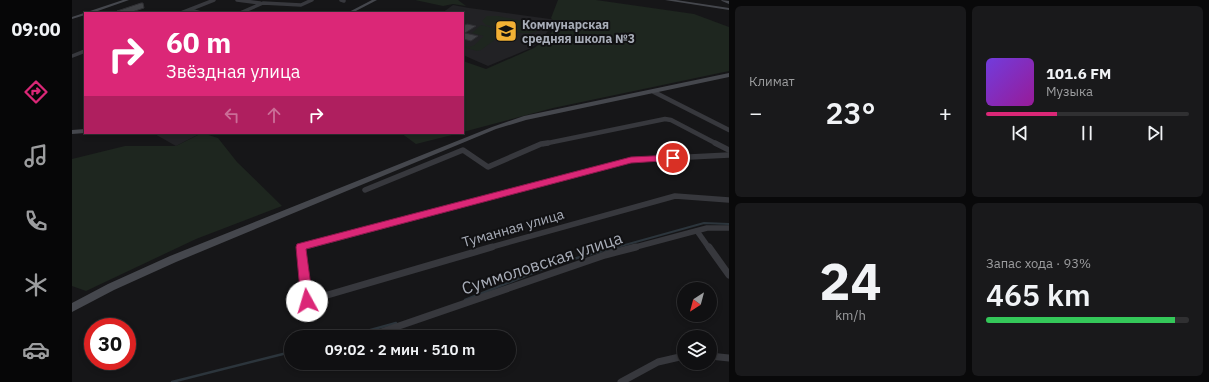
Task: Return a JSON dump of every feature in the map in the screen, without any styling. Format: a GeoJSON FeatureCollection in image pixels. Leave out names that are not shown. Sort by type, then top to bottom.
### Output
{"type":"FeatureCollection","features":[{"type":"Feature","properties":{"kind":"main road"},"geometry":{"type":"LineString","coordinates":[[89,12],[127,0]]}},
{"type":"Feature","properties":{"kind":"main road"},"geometry":{"type":"LineString","coordinates":[[351,12],[375,0]]}},
{"type":"Feature","properties":{"kind":"main road"},"geometry":{"type":"LineString","coordinates":[[666,0],[729,8]]}},
{"type":"Feature","properties":{"kind":"main road"},"geometry":{"type":"LineString","coordinates":[[723,0],[729,3]]}},
{"type":"Feature","properties":{"kind":"main road"},"geometry":{"type":"LineString","coordinates":[[72,18],[84,14]]}},
{"type":"Feature","properties":{"kind":"main road"},"geometry":{"type":"LineString","coordinates":[[72,308],[173,259],[494,128],[524,118],[654,92],[729,75]]}},
{"type":"Feature","properties":{"kind":"main road"},"geometry":{"type":"LineString","coordinates":[[72,132],[84,131]]}},
{"type":"Feature","properties":{"kind":"street"},"geometry":{"type":"LineString","coordinates":[[184,12],[214,0]]}},
{"type":"Feature","properties":{"kind":"street"},"geometry":{"type":"LineString","coordinates":[[237,0],[301,5],[312,0]]}},
{"type":"Feature","properties":{"kind":"street"},"geometry":{"type":"LineString","coordinates":[[242,12],[263,3]]}},
{"type":"Feature","properties":{"kind":"street"},"geometry":{"type":"LineString","coordinates":[[189,10],[197,12]]}},
{"type":"Feature","properties":{"kind":"street"},"geometry":{"type":"LineString","coordinates":[[72,56],[84,51]]}},
{"type":"Feature","properties":{"kind":"street"},"geometry":{"type":"LineString","coordinates":[[654,92],[729,130]]}},
{"type":"Feature","properties":{"kind":"street"},"geometry":{"type":"LineString","coordinates":[[365,190],[463,150],[488,167],[541,144],[665,119],[671,120],[729,150]]}},
{"type":"Feature","properties":{"kind":"street","name":"Туманная улица"},"geometry":{"type":"LineString","coordinates":[[729,155],[631,160],[301,247],[307,301],[529,236],[675,196],[729,200]]}},
{"type":"Feature","properties":{"kind":"street","name":"Суммоловская улица"},"geometry":{"type":"LineString","coordinates":[[387,330],[605,255],[708,228],[729,228]]}},
{"type":"Feature","properties":{"kind":"street"},"geometry":{"type":"LineString","coordinates":[[697,231],[729,275]]}},
{"type":"Feature","properties":{"kind":"street"},"geometry":{"type":"LineString","coordinates":[[717,357],[729,358]]}},
{"type":"Feature","properties":{"kind":"street"},"geometry":{"type":"LineString","coordinates":[[621,382],[658,362],[677,358]]}},
{"type":"Feature","properties":{"kind":"shaded area"},"geometry":{"type":"Polygon","coordinates":[[[415,0],[458,0],[466,6],[453,4],[443,6],[415,0]]]}},
{"type":"Feature","properties":{"kind":"shaded area"},"geometry":{"type":"Polygon","coordinates":[[[558,0],[596,0],[694,14],[729,27],[729,71],[553,108],[464,132],[464,61],[486,69],[534,48],[545,40],[558,25],[551,18],[558,0]]]}},
{"type":"Feature","properties":{"kind":"shaded area","name":"Коммунарская средняя школа №3"},"geometry":{"type":"Polygon","coordinates":[[[453,5],[557,20],[539,42],[531,48],[488,66],[464,55],[464,12],[443,12],[453,5]]]}},
{"type":"Feature","properties":{"kind":"shaded area"},"geometry":{"type":"Polygon","coordinates":[[[487,16],[498,16],[532,23],[540,29],[529,33],[506,30],[486,25],[482,21],[487,16]]]}},
{"type":"Feature","properties":{"kind":"shaded area"},"geometry":{"type":"Polygon","coordinates":[[[481,25],[507,31],[481,50],[477,51],[464,47],[472,46],[484,36],[472,33],[481,25]]]}},
{"type":"Feature","properties":{"kind":"shaded area"},"geometry":{"type":"Polygon","coordinates":[[[155,134],[199,134],[176,146],[155,134]]]}},
{"type":"Feature","properties":{"kind":"shaded area"},"geometry":{"type":"Polygon","coordinates":[[[200,134],[218,138],[237,162],[282,206],[196,239],[86,291],[72,286],[72,159],[125,146],[176,146],[200,134]]]}},
{"type":"Feature","properties":{"kind":"shaded area"},"geometry":{"type":"Polygon","coordinates":[[[402,134],[456,134],[416,144],[402,134]]]}},
{"type":"Feature","properties":{"kind":"building"},"geometry":{"type":"Polygon","coordinates":[[[143,3],[144,8],[132,12],[117,11],[143,3]]]}},
{"type":"Feature","properties":{"kind":"building"},"geometry":{"type":"Polygon","coordinates":[[[467,24],[476,26],[465,33],[478,36],[471,41],[464,39],[464,26],[467,24]]]}},
{"type":"Feature","properties":{"kind":"waterway"},"geometry":{"type":"LineString","coordinates":[[614,248],[704,223],[729,224]]}},
{"type":"Feature","properties":{"kind":"waterway"},"geometry":{"type":"LineString","coordinates":[[465,300],[555,264],[617,247]]}},
{"type":"Feature","properties":{"kind":"waterway"},"geometry":{"type":"LineString","coordinates":[[370,330],[396,323]]}},
{"type":"Feature","properties":{"kind":"waterway"},"geometry":{"type":"LineString","coordinates":[[172,382],[284,354]]}},
{"type":"Feature","properties":{"kind":"place","name":"Коммунарская средняя школа №3"},"geometry":{"type":"Point","coordinates":[506,31]}},
{"type":"Feature","properties":{"kind":"route"},"geometry":{"type":"LineString","coordinates":[[307,301],[301,247],[631,160],[673,158]]}}]}
